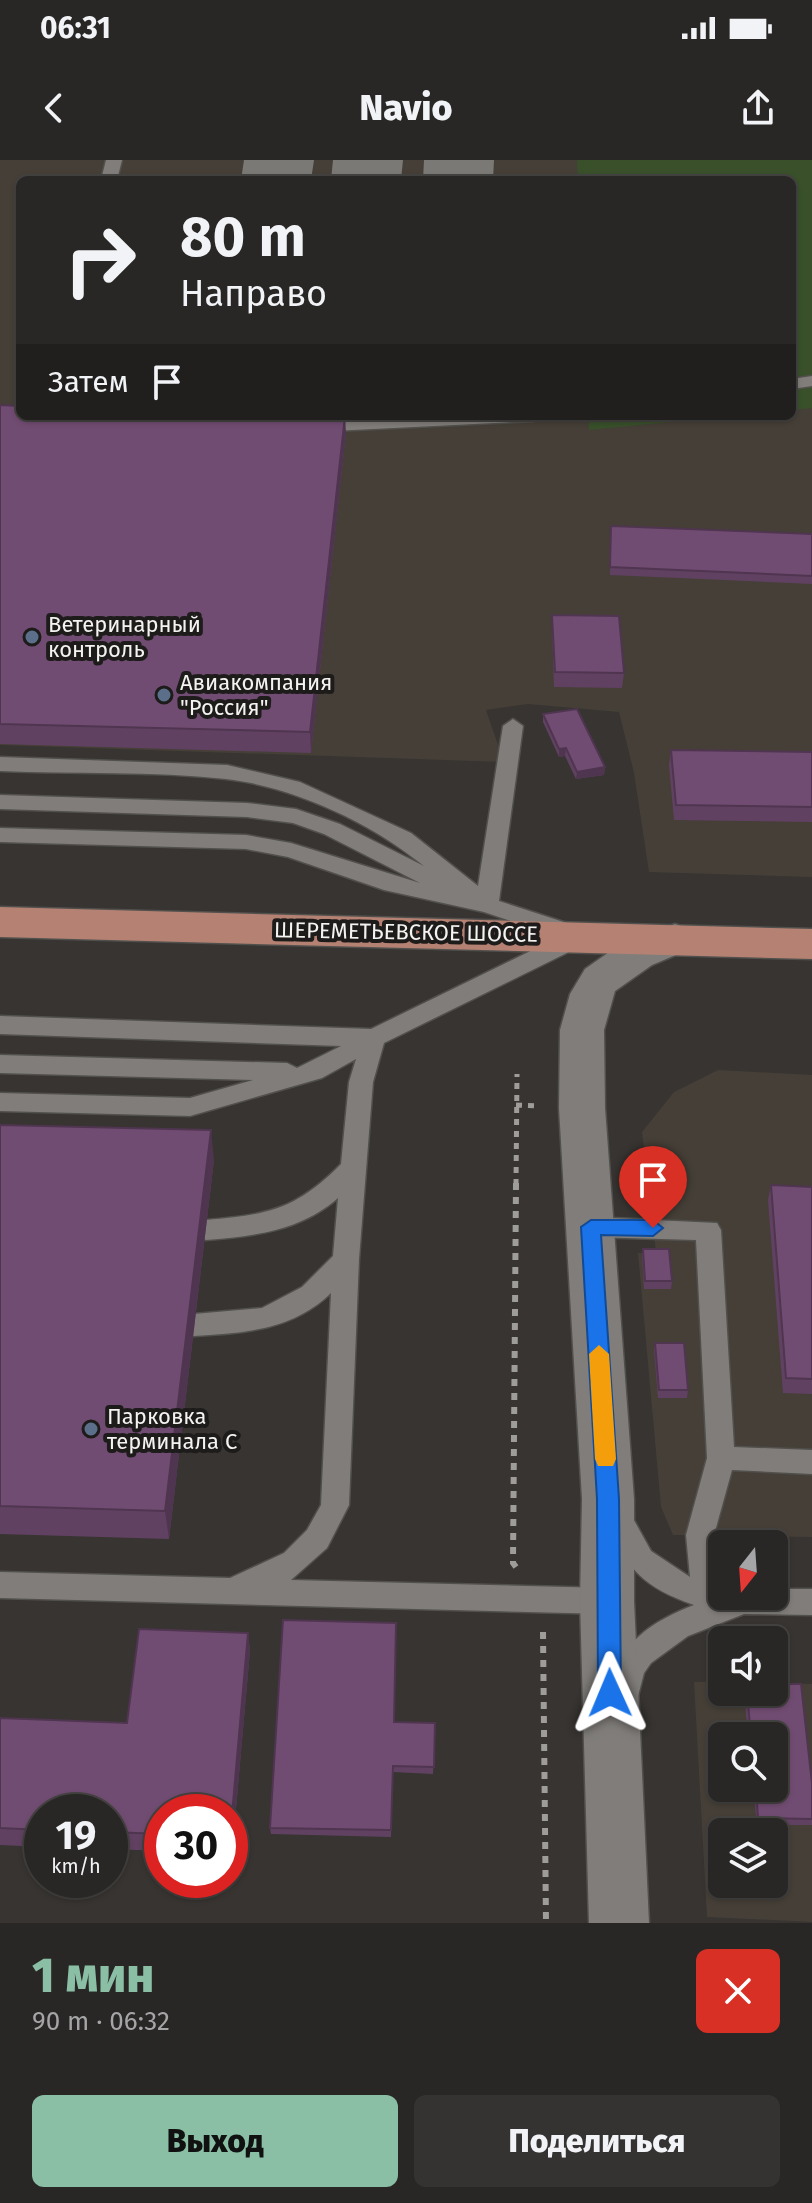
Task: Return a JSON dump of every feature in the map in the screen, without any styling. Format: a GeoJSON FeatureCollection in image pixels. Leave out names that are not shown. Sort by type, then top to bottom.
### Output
{"type":"FeatureCollection","features":[{"type":"Feature","properties":{"kind":"main road","name":"ШЕРЕМЕТЬЕВСКОЕ ШОССЕ"},"geometry":{"type":"LineString","coordinates":[[0,922],[812,944]]}},
{"type":"Feature","properties":{"kind":"street"},"geometry":{"type":"LineString","coordinates":[[619,1923],[607,1601],[608,1499],[591,1227],[566,1096],[592,994],[600,980],[637,954],[675,939]]}},
{"type":"Feature","properties":{"kind":"lane"},"geometry":{"type":"LineString","coordinates":[[293,427],[446,420]]}},
{"type":"Feature","properties":{"kind":"lane"},"geometry":{"type":"LineString","coordinates":[[487,905],[513,726]]}},
{"type":"Feature","properties":{"kind":"lane"},"geometry":{"type":"LineString","coordinates":[[0,764],[227,772],[300,789],[403,838],[487,905]]}},
{"type":"Feature","properties":{"kind":"lane"},"geometry":{"type":"LineString","coordinates":[[0,802],[247,810],[296,816],[332,829],[381,857],[487,905],[581,936]]}},
{"type":"Feature","properties":{"kind":"lane"},"geometry":{"type":"LineString","coordinates":[[0,835],[246,842],[291,850],[392,885],[487,905]]}},
{"type":"Feature","properties":{"kind":"lane"},"geometry":{"type":"LineString","coordinates":[[0,1102],[190,1107],[313,1072],[374,1038],[581,936]]}},
{"type":"Feature","properties":{"kind":"lane"},"geometry":{"type":"LineString","coordinates":[[0,1025],[374,1038]]}},
{"type":"Feature","properties":{"kind":"lane"},"geometry":{"type":"LineString","coordinates":[[230,1591],[265,1580],[298,1561],[324,1532],[335,1505],[346,1259],[361,1082],[374,1038]]}},
{"type":"Feature","properties":{"kind":"lane"},"geometry":{"type":"LineString","coordinates":[[0,1064],[313,1072]]}},
{"type":"Feature","properties":{"kind":"lane"},"geometry":{"type":"LineString","coordinates":[[206,1230],[269,1225],[304,1213],[331,1192],[354,1167]]}},
{"type":"Feature","properties":{"kind":"lane"},"geometry":{"type":"LineString","coordinates":[[591,1227],[708,1230],[721,1458],[700,1535],[706,1596],[668,1583],[639,1559],[608,1499]]}},
{"type":"Feature","properties":{"kind":"lane"},"geometry":{"type":"LineString","coordinates":[[194,1325],[260,1322],[296,1309],[324,1287],[346,1259]]}},
{"type":"Feature","properties":{"kind":"lane"},"geometry":{"type":"LineString","coordinates":[[721,1458],[812,1462]]}},
{"type":"Feature","properties":{"kind":"lane"},"geometry":{"type":"LineString","coordinates":[[0,1585],[607,1601]]}},
{"type":"Feature","properties":{"kind":"lane"},"geometry":{"type":"LineString","coordinates":[[788,1602],[812,1602]]}},
{"type":"Feature","properties":{"kind":"lane"},"geometry":{"type":"LineString","coordinates":[[611,1754],[631,1665],[668,1630],[715,1610]]}},
{"type":"Feature","properties":{"kind":"path"},"geometry":{"type":"LineString","coordinates":[[517,1074],[513,1563],[542,1600],[546,1923]]}},
{"type":"Feature","properties":{"kind":"path"},"geometry":{"type":"LineString","coordinates":[[516,1105],[566,1096]]}},
{"type":"Feature","properties":{"kind":"shaded area"},"geometry":{"type":"Polygon","coordinates":[[[0,160],[812,160],[812,877],[649,872],[634,773],[619,712],[528,704],[486,710],[504,762],[0,745],[0,160]]]}},
{"type":"Feature","properties":{"kind":"shaded area"},"geometry":{"type":"Polygon","coordinates":[[[718,1070],[812,1075],[812,1537],[788,1537],[788,1530],[708,1530],[708,1536],[673,1535],[661,1507],[638,1253],[656,1252],[642,1132],[674,1092],[718,1070]]]}},
{"type":"Feature","properties":{"kind":"shaded area"},"geometry":{"type":"Polygon","coordinates":[[[694,1682],[708,1682],[708,1706],[788,1706],[788,1683],[812,1684],[812,1922],[707,1917],[694,1682]]]}},
{"type":"Feature","properties":{"kind":"green space"},"geometry":{"type":"Polygon","coordinates":[[[577,160],[812,160],[812,408],[796,410],[796,176],[578,176],[577,160]]]}},
{"type":"Feature","properties":{"kind":"green space"},"geometry":{"type":"Polygon","coordinates":[[[589,420],[690,420],[589,430],[589,420]]]}},
{"type":"Feature","properties":{"kind":"building"},"geometry":{"type":"Polygon","coordinates":[[[0,405],[16,406],[16,420],[345,420],[310,732],[0,724],[0,405]]]}},
{"type":"Feature","properties":{"kind":"building"},"geometry":{"type":"Polygon","coordinates":[[[611,526],[812,534],[812,576],[610,567],[611,526]]]}},
{"type":"Feature","properties":{"kind":"building"},"geometry":{"type":"Polygon","coordinates":[[[552,615],[619,616],[624,673],[555,672],[552,615]]]}},
{"type":"Feature","properties":{"kind":"building"},"geometry":{"type":"Polygon","coordinates":[[[577,709],[605,767],[577,772],[566,748],[559,749],[543,714],[577,709]]]}},
{"type":"Feature","properties":{"kind":"building"},"geometry":{"type":"Polygon","coordinates":[[[671,750],[812,752],[812,807],[676,805],[671,750]]]}},
{"type":"Feature","properties":{"kind":"building","name":"Парковка терминала C"},"geometry":{"type":"Polygon","coordinates":[[[0,1125],[211,1130],[165,1511],[0,1506],[0,1125]]]}},
{"type":"Feature","properties":{"kind":"building"},"geometry":{"type":"Polygon","coordinates":[[[771,1185],[812,1187],[812,1379],[786,1378],[771,1185]]]}},
{"type":"Feature","properties":{"kind":"building"},"geometry":{"type":"Polygon","coordinates":[[[643,1249],[669,1249],[672,1281],[645,1281],[643,1249]]]}},
{"type":"Feature","properties":{"kind":"building"},"geometry":{"type":"Polygon","coordinates":[[[655,1343],[684,1343],[688,1390],[659,1390],[655,1343]]]}},
{"type":"Feature","properties":{"kind":"building"},"geometry":{"type":"Polygon","coordinates":[[[283,1620],[396,1623],[394,1722],[435,1723],[434,1767],[393,1766],[391,1830],[270,1828],[283,1620]]]}},
{"type":"Feature","properties":{"kind":"building"},"geometry":{"type":"Polygon","coordinates":[[[139,1629],[248,1633],[234,1794],[144,1794],[144,1833],[128,1833],[128,1794],[24,1794],[24,1829],[0,1828],[0,1718],[127,1723],[139,1629]]]}},
{"type":"Feature","properties":{"kind":"building"},"geometry":{"type":"Polygon","coordinates":[[[788,1684],[801,1684],[812,1784],[812,1819],[758,1818],[757,1802],[788,1802],[788,1722],[750,1722],[748,1706],[788,1706],[788,1684]]]}},
{"type":"Feature","properties":{"kind":"taxiway"},"geometry":{"type":"LineString","coordinates":[[277,176],[279,160]]}},
{"type":"Feature","properties":{"kind":"taxiway"},"geometry":{"type":"LineString","coordinates":[[366,176],[368,160]]}},
{"type":"Feature","properties":{"kind":"taxiway"},"geometry":{"type":"LineString","coordinates":[[458,176],[459,160]]}},
{"type":"Feature","properties":{"kind":"slow traffic"},"geometry":{"type":"LineString","coordinates":[[599,1354],[605,1459]]}},
{"type":"Feature","properties":{"kind":"place","name":"Ветеринарный контроль"},"geometry":{"type":"Point","coordinates":[32,637]}},
{"type":"Feature","properties":{"kind":"place","name":"Авиакомпания \"Россия\""},"geometry":{"type":"Point","coordinates":[164,695]}},
{"type":"Feature","properties":{"kind":"place","name":"Парковка терминала C"},"geometry":{"type":"Point","coordinates":[91,1429]}},
{"type":"Feature","properties":{"kind":"route"},"geometry":{"type":"LineString","coordinates":[[610,1693],[608,1499],[591,1227],[653,1228]]}}]}
